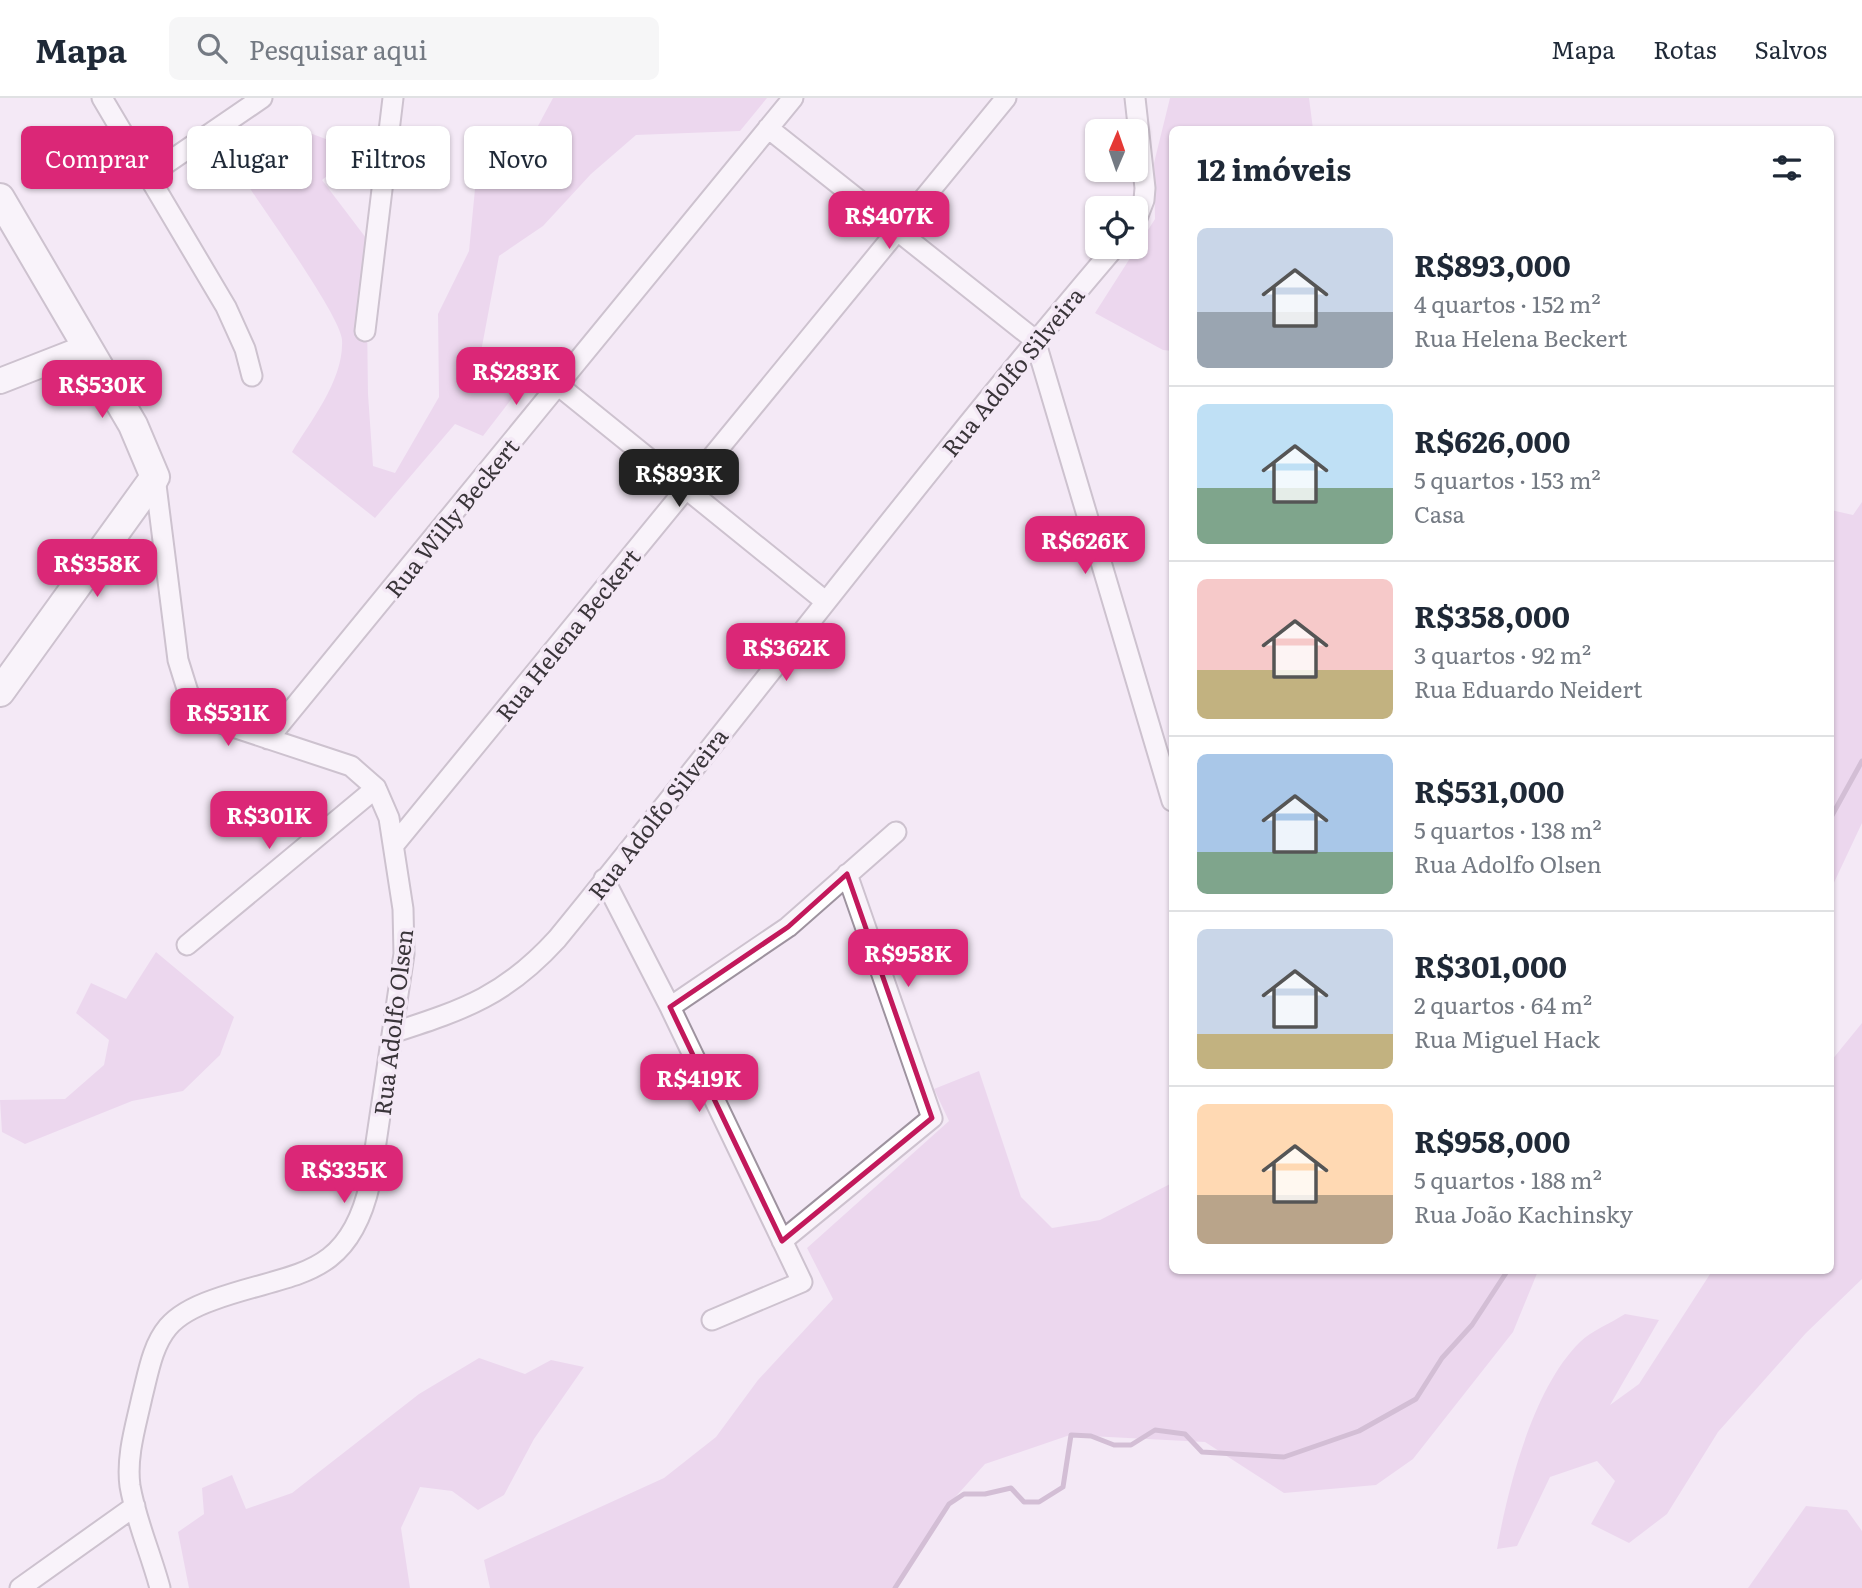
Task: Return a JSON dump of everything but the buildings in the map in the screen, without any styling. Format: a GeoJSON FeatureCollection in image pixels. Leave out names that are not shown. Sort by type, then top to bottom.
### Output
{"type":"FeatureCollection","features":[{"type":"Feature","properties":{"kind":"main road","name":"Rua Adolfo Olsen"},"geometry":{"type":"LineString","coordinates":[[0,198],[144,445],[155,477]]}},
{"type":"Feature","properties":{"kind":"main road"},"geometry":{"type":"LineString","coordinates":[[0,692],[155,477]]}},
{"type":"Feature","properties":{"kind":"street"},"geometry":{"type":"LineString","coordinates":[[103,98],[119,126]]}},
{"type":"Feature","properties":{"kind":"street"},"geometry":{"type":"LineString","coordinates":[[173,159],[262,98]]}},
{"type":"Feature","properties":{"kind":"street"},"geometry":{"type":"LineString","coordinates":[[365,331],[393,98]]}},
{"type":"Feature","properties":{"kind":"street","name":"Rua Willy Beckert"},"geometry":{"type":"LineString","coordinates":[[268,739],[793,98]]}},
{"type":"Feature","properties":{"kind":"street","name":"Rua Helena Beckert"},"geometry":{"type":"LineString","coordinates":[[394,845],[1006,98]]}},
{"type":"Feature","properties":{"kind":"street"},"geometry":{"type":"LineString","coordinates":[[1135,98],[1144,196]]}},
{"type":"Feature","properties":{"kind":"street"},"geometry":{"type":"LineString","coordinates":[[768,128],[1035,340],[1169,791]]}},
{"type":"Feature","properties":{"kind":"street"},"geometry":{"type":"LineString","coordinates":[[156,189],[226,307],[241,340],[252,376]]}},
{"type":"Feature","properties":{"kind":"street","name":"Rua Adolfo Silveira"},"geometry":{"type":"LineString","coordinates":[[395,1032],[464,1008],[515,980],[557,939],[1035,340],[1105,259]]}},
{"type":"Feature","properties":{"kind":"street"},"geometry":{"type":"LineString","coordinates":[[0,381],[87,347]]}},
{"type":"Feature","properties":{"kind":"street"},"geometry":{"type":"LineString","coordinates":[[559,386],[825,601]]}},
{"type":"Feature","properties":{"kind":"street","name":"Rua Adolfo Olsen"},"geometry":{"type":"LineString","coordinates":[[155,477],[178,660],[188,692],[207,715],[220,723],[351,766],[376,788],[389,818],[405,929],[395,1032],[370,1183],[359,1222],[339,1250],[313,1270],[199,1305],[168,1327],[153,1356],[129,1470],[135,1506],[160,1588]]}},
{"type":"Feature","properties":{"kind":"street"},"geometry":{"type":"LineString","coordinates":[[187,945],[376,788]]}},
{"type":"Feature","properties":{"kind":"street"},"geometry":{"type":"LineString","coordinates":[[670,1007],[788,927],[896,832]]}},
{"type":"Feature","properties":{"kind":"street"},"geometry":{"type":"LineString","coordinates":[[782,1241],[932,1118],[847,874]]}},
{"type":"Feature","properties":{"kind":"street"},"geometry":{"type":"LineString","coordinates":[[604,879],[670,1007],[802,1282],[712,1320]]}},
{"type":"Feature","properties":{"kind":"street"},"geometry":{"type":"LineString","coordinates":[[20,1588],[135,1506]]}},
{"type":"Feature","properties":{"kind":"highlighted area"},"geometry":{"type":"Polygon","coordinates":[[[847,874],[932,1118],[782,1241],[670,1007],[788,927],[847,874]]]}},
{"type":"Feature","properties":{"kind":"shaded area"},"geometry":{"type":"Polygon","coordinates":[[[553,98],[767,98],[740,131],[636,135],[591,174],[543,226],[499,256],[480,357],[523,384],[483,436],[455,424],[375,518],[292,452],[332,385],[338,370],[342,340],[316,287],[250,189],[312,189],[312,134],[326,139],[326,177],[322,180],[326,189],[329,189],[366,238],[368,394],[373,466],[395,473],[439,397],[438,314],[469,251],[475,189],[572,189],[572,126],[538,126],[553,98]]]}},
{"type":"Feature","properties":{"kind":"shaded area"},"geometry":{"type":"Polygon","coordinates":[[[1170,98],[1309,98],[1313,126],[1169,126],[1169,351],[1163,350],[1095,313],[1129,259],[1148,259],[1148,230],[1155,219],[1154,163],[1170,98]]]}},
{"type":"Feature","properties":{"kind":"shaded area"},"geometry":{"type":"Polygon","coordinates":[[[1862,502],[1862,823],[1834,883],[1834,511],[1853,515],[1862,502]]]}},
{"type":"Feature","properties":{"kind":"shaded area"},"geometry":{"type":"Polygon","coordinates":[[[156,952],[234,1017],[220,1055],[183,1091],[132,1101],[25,1144],[2,1132],[0,1100],[65,1099],[104,1065],[109,1040],[76,1013],[91,983],[126,999],[156,952]]]}},
{"type":"Feature","properties":{"kind":"shaded area"},"geometry":{"type":"Polygon","coordinates":[[[1862,1023],[1862,1279],[1806,1333],[1718,1432],[1667,1514],[1629,1543],[1591,1524],[1615,1481],[1597,1461],[1550,1477],[1517,1546],[1497,1549],[1516,1468],[1536,1411],[1563,1362],[1580,1342],[1625,1314],[1659,1320],[1610,1405],[1639,1384],[1710,1274],[1834,1274],[1834,1057],[1862,1023]]]}},
{"type":"Feature","properties":{"kind":"shaded area"},"geometry":{"type":"Polygon","coordinates":[[[979,1071],[1021,1197],[1052,1228],[1100,1220],[1169,1185],[1169,1274],[1537,1274],[1513,1332],[1413,1459],[1376,1485],[1284,1493],[1205,1442],[1070,1435],[985,1464],[949,1504],[895,1588],[490,1588],[484,1560],[664,1478],[716,1437],[758,1380],[833,1299],[807,1248],[949,1121],[934,1089],[979,1071]]]}},
{"type":"Feature","properties":{"kind":"shaded area"},"geometry":{"type":"Polygon","coordinates":[[[479,1358],[525,1374],[551,1360],[584,1367],[534,1439],[504,1495],[478,1510],[452,1491],[420,1487],[401,1528],[410,1588],[189,1588],[178,1532],[204,1514],[202,1488],[232,1475],[246,1509],[292,1493],[419,1394],[479,1358]]]}},
{"type":"Feature","properties":{"kind":"shaded area"},"geometry":{"type":"Polygon","coordinates":[[[1806,1506],[1847,1510],[1862,1531],[1862,1588],[1748,1588],[1806,1506]]]}},
{"type":"Feature","properties":{"kind":"waterway"},"geometry":{"type":"LineString","coordinates":[[1834,812],[1862,761]]}},
{"type":"Feature","properties":{"kind":"waterway"},"geometry":{"type":"LineString","coordinates":[[895,1588],[949,1504],[964,1494],[985,1494],[1011,1488],[1024,1502],[1039,1502],[1063,1487],[1071,1435],[1091,1436],[1114,1445],[1131,1445],[1155,1430],[1185,1434],[1202,1452],[1284,1457],[1359,1431],[1416,1399],[1442,1358],[1472,1325],[1505,1274]]}}]}
